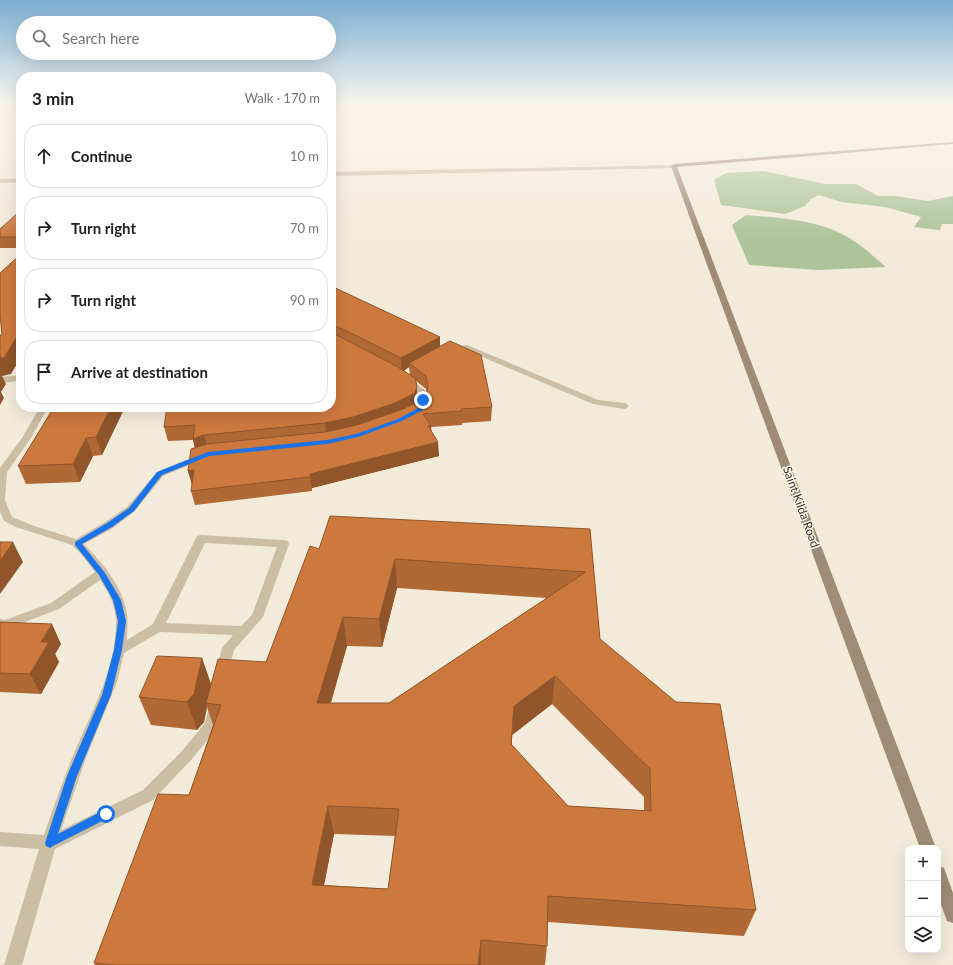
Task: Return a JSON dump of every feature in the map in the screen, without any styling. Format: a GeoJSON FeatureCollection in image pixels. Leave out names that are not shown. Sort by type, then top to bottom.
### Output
{"type":"FeatureCollection","features":[{"type":"Feature","properties":{"kind":"street"},"geometry":{"type":"LineString","coordinates":[[336,174],[674,166],[868,150]]}},
{"type":"Feature","properties":{"kind":"street","name":"Saint Kilda Road"},"geometry":{"type":"LineString","coordinates":[[674,166],[927,845]]}},
{"type":"Feature","properties":{"kind":"street"},"geometry":{"type":"LineString","coordinates":[[0,180],[16,180]]}},
{"type":"Feature","properties":{"kind":"street"},"geometry":{"type":"LineString","coordinates":[[443,354],[450,350],[467,347],[596,402],[624,406]]}},
{"type":"Feature","properties":{"kind":"street"},"geometry":{"type":"LineString","coordinates":[[405,374],[421,390],[423,400],[421,409],[407,416]]}},
{"type":"Feature","properties":{"kind":"street"},"geometry":{"type":"LineString","coordinates":[[0,380],[16,378]]}},
{"type":"Feature","properties":{"kind":"street"},"geometry":{"type":"LineString","coordinates":[[13,965],[72,776],[107,695],[118,650],[122,621],[117,600],[102,573],[77,544],[33,530],[8,519],[0,500],[1,472],[26,438],[41,412]]}},
{"type":"Feature","properties":{"kind":"street"},"geometry":{"type":"LineString","coordinates":[[77,544],[132,509],[160,474],[208,454]]}},
{"type":"Feature","properties":{"kind":"street"},"geometry":{"type":"LineString","coordinates":[[0,839],[50,843],[106,814],[148,796],[187,755],[211,725],[228,648],[256,617],[284,544],[202,539],[158,627]]}},
{"type":"Feature","properties":{"kind":"street"},"geometry":{"type":"LineString","coordinates":[[0,624],[5,624],[55,606],[102,573]]}},
{"type":"Feature","properties":{"kind":"street"},"geometry":{"type":"LineString","coordinates":[[118,650],[158,627],[244,631]]}},
{"type":"Feature","properties":{"kind":"street"},"geometry":{"type":"LineString","coordinates":[[941,881],[953,915]]}},
{"type":"Feature","properties":{"kind":"green space"},"geometry":{"type":"Polygon","coordinates":[[[764,171],[825,184],[856,184],[878,196],[895,196],[928,201],[953,196],[953,224],[942,224],[940,230],[914,227],[921,217],[885,207],[841,202],[819,195],[811,199],[805,206],[785,214],[721,205],[714,180],[726,173],[764,171]]]}},
{"type":"Feature","properties":{"kind":"green space"},"geometry":{"type":"Polygon","coordinates":[[[746,215],[789,219],[832,229],[857,243],[886,267],[818,270],[749,265],[732,225],[746,215]]]}},
{"type":"Feature","properties":{"kind":"building"},"geometry":{"type":"Polygon","coordinates":[[[16,215],[16,237],[0,237],[0,229],[16,215]]]}},
{"type":"Feature","properties":{"kind":"building"},"geometry":{"type":"Polygon","coordinates":[[[16,259],[16,338],[4,358],[0,358],[0,335],[2,335],[0,315],[0,273],[16,259]]]}},
{"type":"Feature","properties":{"kind":"building"},"geometry":{"type":"Polygon","coordinates":[[[336,288],[440,337],[401,358],[336,326],[336,288]]]}},
{"type":"Feature","properties":{"kind":"building"},"geometry":{"type":"Polygon","coordinates":[[[336,335],[396,366],[415,378],[417,386],[415,393],[395,403],[353,417],[325,423],[204,435],[193,439],[195,425],[164,427],[166,412],[336,412],[336,335]]]}},
{"type":"Feature","properties":{"kind":"building"},"geometry":{"type":"Polygon","coordinates":[[[450,341],[481,355],[492,407],[423,414],[431,425],[428,426],[438,442],[310,474],[310,477],[191,491],[194,470],[188,471],[191,449],[207,444],[325,432],[357,425],[403,409],[425,398],[428,387],[426,376],[409,363],[450,341]]]}},
{"type":"Feature","properties":{"kind":"building"},"geometry":{"type":"Polygon","coordinates":[[[51,412],[108,412],[96,437],[86,438],[73,464],[18,466],[51,412]]]}},
{"type":"Feature","properties":{"kind":"building"},"geometry":{"type":"Polygon","coordinates":[[[330,516],[590,529],[600,639],[676,702],[720,704],[756,910],[548,896],[547,946],[481,940],[478,965],[114,965],[94,963],[158,794],[189,795],[221,705],[206,703],[218,659],[266,662],[310,546],[319,549],[330,516]],[[395,559],[379,619],[343,617],[317,703],[389,703],[586,572],[395,559]],[[555,676],[514,706],[511,744],[568,806],[651,811],[650,769],[555,676]],[[328,806],[312,885],[388,889],[399,809],[328,806]]]}},
{"type":"Feature","properties":{"kind":"building"},"geometry":{"type":"Polygon","coordinates":[[[0,542],[13,542],[0,561],[0,542]]]}},
{"type":"Feature","properties":{"kind":"building"},"geometry":{"type":"Polygon","coordinates":[[[0,622],[52,624],[41,642],[49,642],[30,674],[0,673],[0,622]]]}},
{"type":"Feature","properties":{"kind":"building"},"geometry":{"type":"Polygon","coordinates":[[[157,656],[202,658],[194,694],[187,702],[139,697],[157,656]]]}},
{"type":"Feature","properties":{"kind":"route"},"geometry":{"type":"LineString","coordinates":[[106,814],[50,843],[72,776],[107,695],[118,650],[122,621],[117,600],[102,573],[77,544],[132,509],[160,474],[179,465],[208,454],[327,442],[358,435],[400,420],[421,409],[423,400]]}}]}
